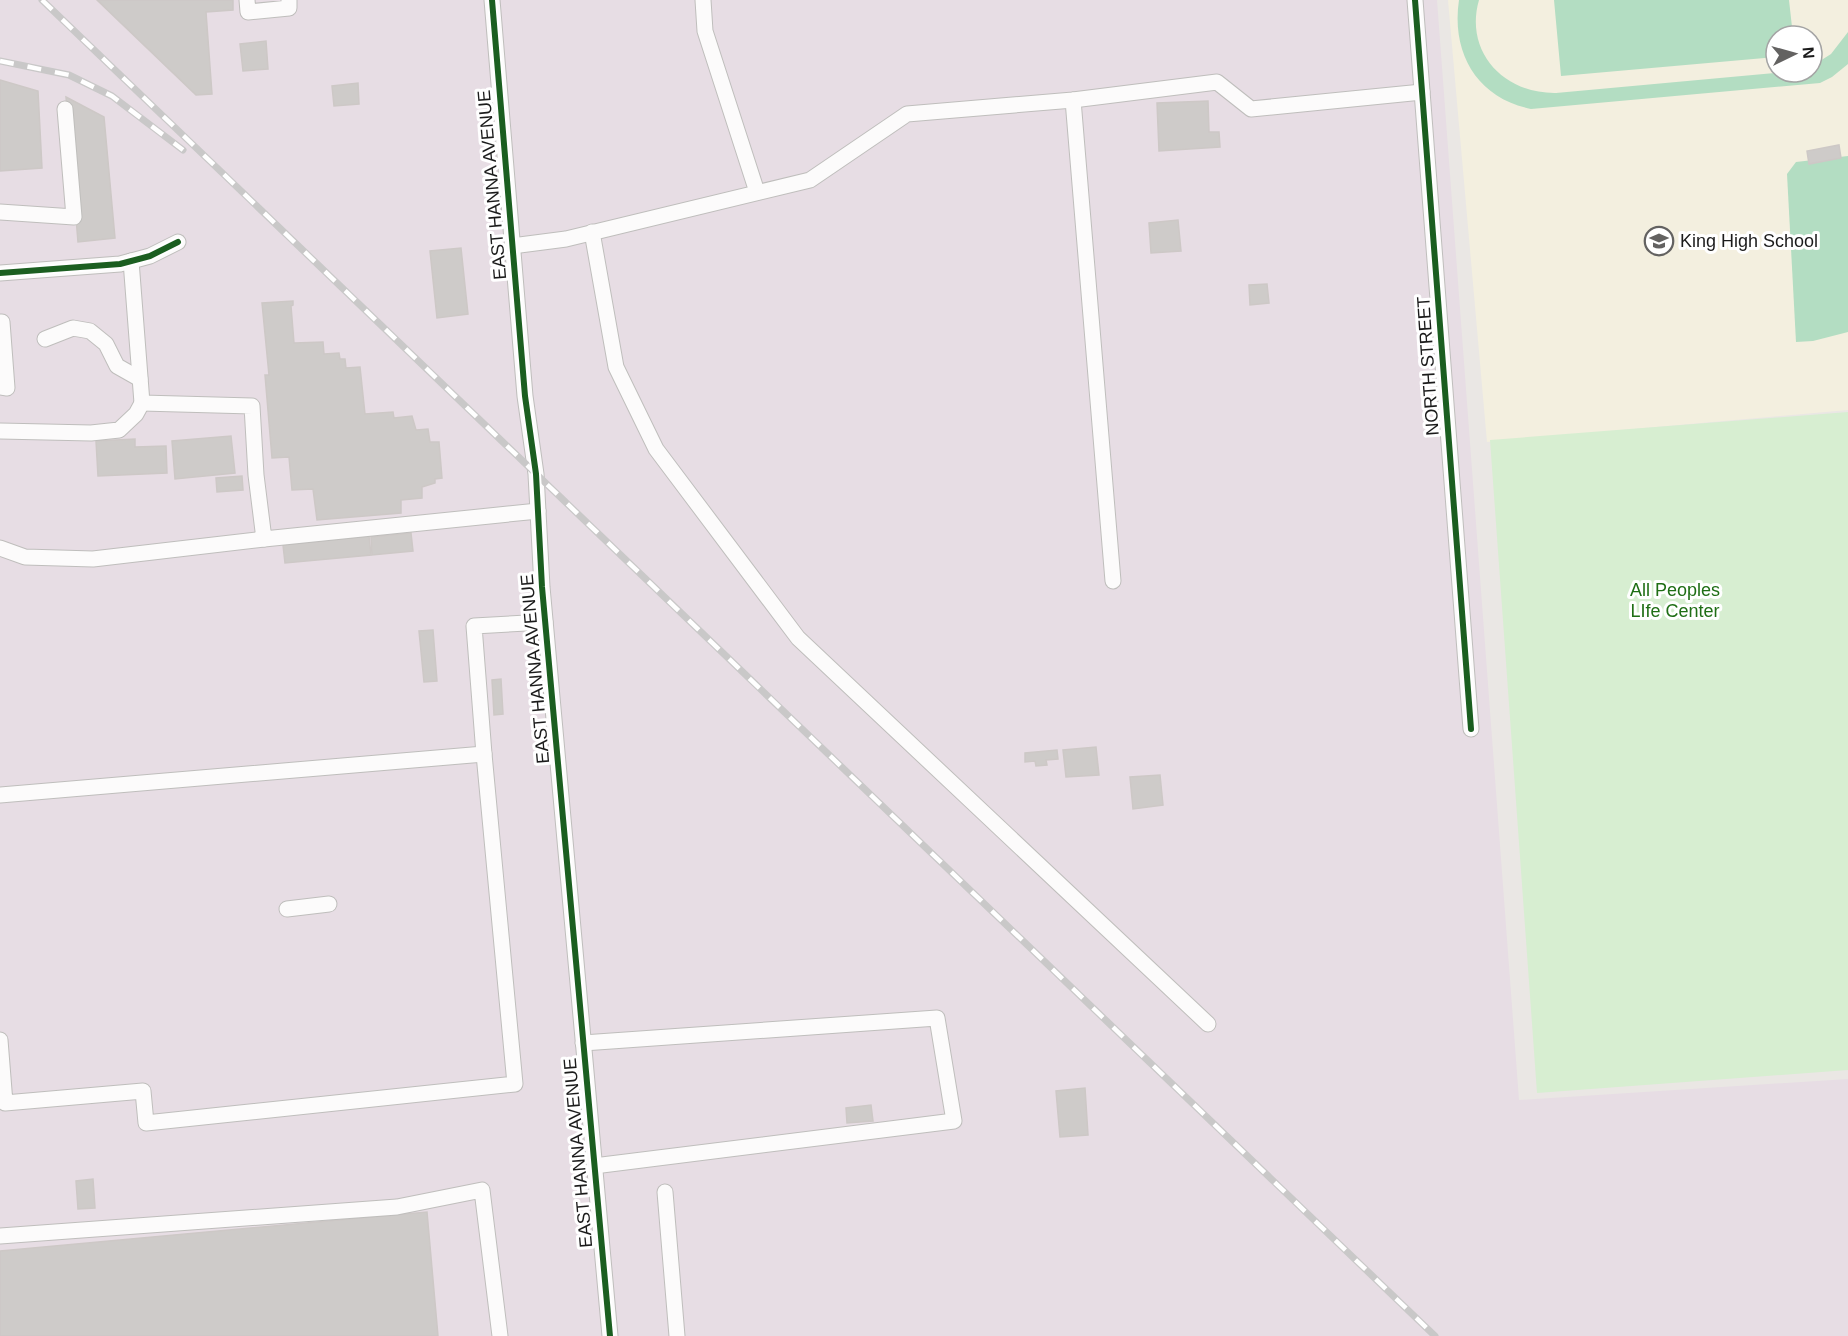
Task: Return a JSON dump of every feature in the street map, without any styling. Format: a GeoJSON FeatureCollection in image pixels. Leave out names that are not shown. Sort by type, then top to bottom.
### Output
{"type":"FeatureCollection","features":[{"type":"Feature","properties":{"kind":"street"},"geometry":{"type":"LineString","coordinates":[[247,0],[248,12],[289,8],[289,0]]}},
{"type":"Feature","properties":{"kind":"street","name":"EAST HANNA AVENUE"},"geometry":{"type":"LineString","coordinates":[[492,0],[525,396],[536,474],[545,622],[610,1336]]}},
{"type":"Feature","properties":{"kind":"street"},"geometry":{"type":"LineString","coordinates":[[703,0],[705,31],[757,192]]}},
{"type":"Feature","properties":{"kind":"street","name":"NORTH STREET"},"geometry":{"type":"LineString","coordinates":[[1415,0],[1471,729]]}},
{"type":"Feature","properties":{"kind":"street"},"geometry":{"type":"LineString","coordinates":[[512,246],[566,239],[810,180],[907,114],[1073,100],[1217,82],[1251,109],[1422,92]]}},
{"type":"Feature","properties":{"kind":"street"},"geometry":{"type":"LineString","coordinates":[[1073,100],[1113,581]]}},
{"type":"Feature","properties":{"kind":"street"},"geometry":{"type":"LineString","coordinates":[[0,213],[74,217],[65,109]]}},
{"type":"Feature","properties":{"kind":"street"},"geometry":{"type":"LineString","coordinates":[[592,232],[616,367],[656,449],[798,638],[1208,1024]]}},
{"type":"Feature","properties":{"kind":"street"},"geometry":{"type":"LineString","coordinates":[[0,273],[120,264],[150,256],[178,242]]}},
{"type":"Feature","properties":{"kind":"street"},"geometry":{"type":"LineString","coordinates":[[0,431],[92,433],[119,430],[136,414],[142,404],[131,261]]}},
{"type":"Feature","properties":{"kind":"street"},"geometry":{"type":"LineString","coordinates":[[0,322],[2,322],[7,388],[0,387]]}},
{"type":"Feature","properties":{"kind":"street"},"geometry":{"type":"LineString","coordinates":[[45,339],[73,328],[90,331],[106,344],[117,366],[140,379]]}},
{"type":"Feature","properties":{"kind":"street"},"geometry":{"type":"LineString","coordinates":[[142,404],[252,406],[256,475],[264,539]]}},
{"type":"Feature","properties":{"kind":"street"},"geometry":{"type":"LineString","coordinates":[[0,548],[25,558],[93,559],[538,510]]}},
{"type":"Feature","properties":{"kind":"street"},"geometry":{"type":"LineString","coordinates":[[0,1040],[5,1103],[143,1091],[146,1123],[515,1084],[483,754],[474,626],[545,622]]}},
{"type":"Feature","properties":{"kind":"street"},"geometry":{"type":"LineString","coordinates":[[0,795],[483,754]]}},
{"type":"Feature","properties":{"kind":"street"},"geometry":{"type":"LineString","coordinates":[[287,909],[329,904]]}},
{"type":"Feature","properties":{"kind":"street"},"geometry":{"type":"LineString","coordinates":[[583,1043],[937,1018],[954,1121],[594,1166]]}},
{"type":"Feature","properties":{"kind":"street"},"geometry":{"type":"LineString","coordinates":[[0,1236],[397,1207],[482,1190],[500,1336]]}},
{"type":"Feature","properties":{"kind":"street"},"geometry":{"type":"LineString","coordinates":[[665,1192],[677,1336]]}},
{"type":"Feature","properties":{"kind":"shaded area"},"geometry":{"type":"Polygon","coordinates":[[[0,0],[1437,0],[1519,1100],[1848,1079],[1848,1336],[0,1336],[0,0]]]}},
{"type":"Feature","properties":{"kind":"shaded area","name":"King High School"},"geometry":{"type":"Polygon","coordinates":[[[1448,0],[1848,0],[1848,410],[1487,442],[1448,0]]]}},
{"type":"Feature","properties":{"kind":"green space"},"geometry":{"type":"Polygon","coordinates":[[[1459,0],[1479,0],[1476,19],[1477,37],[1483,53],[1492,66],[1505,78],[1537,91],[1556,93],[1764,74],[1764,84],[1809,84],[1531,109],[1496,95],[1482,84],[1464,55],[1459,38],[1459,0]]]}},
{"type":"Feature","properties":{"kind":"green space"},"geometry":{"type":"Polygon","coordinates":[[[1554,0],[1789,0],[1792,24],[1764,24],[1764,58],[1561,76],[1554,0]]]}},
{"type":"Feature","properties":{"kind":"green space"},"geometry":{"type":"Polygon","coordinates":[[[1848,32],[1848,64],[1824,81],[1824,58],[1831,54],[1848,32]]]}},
{"type":"Feature","properties":{"kind":"green space"},"geometry":{"type":"Polygon","coordinates":[[[1848,156],[1848,332],[1813,341],[1796,342],[1787,174],[1796,162],[1848,156]]]}},
{"type":"Feature","properties":{"kind":"green space","name":"All Peoples LIfe Center"},"geometry":{"type":"Polygon","coordinates":[[[1848,412],[1848,1070],[1537,1093],[1490,440],[1848,412]]]}},
{"type":"Feature","properties":{"kind":"building"},"geometry":{"type":"Polygon","coordinates":[[[97,0],[233,0],[233,10],[206,12],[212,94],[196,95],[97,0]]]}},
{"type":"Feature","properties":{"kind":"building"},"geometry":{"type":"Polygon","coordinates":[[[266,41],[268,69],[243,71],[240,44],[266,41]]]}},
{"type":"Feature","properties":{"kind":"building"},"geometry":{"type":"Polygon","coordinates":[[[0,80],[38,91],[42,168],[0,171],[0,80]]]}},
{"type":"Feature","properties":{"kind":"building"},"geometry":{"type":"Polygon","coordinates":[[[358,83],[359,104],[334,106],[332,86],[358,83]]]}},
{"type":"Feature","properties":{"kind":"building"},"geometry":{"type":"Polygon","coordinates":[[[66,97],[104,117],[115,238],[78,242],[66,97]]]}},
{"type":"Feature","properties":{"kind":"building"},"geometry":{"type":"Polygon","coordinates":[[[1208,101],[1209,132],[1219,132],[1220,147],[1159,151],[1157,103],[1208,101]]]}},
{"type":"Feature","properties":{"kind":"building"},"geometry":{"type":"Polygon","coordinates":[[[1839,145],[1841,158],[1809,164],[1807,151],[1839,145]]]}},
{"type":"Feature","properties":{"kind":"building"},"geometry":{"type":"Polygon","coordinates":[[[1178,220],[1181,251],[1151,253],[1149,223],[1178,220]]]}},
{"type":"Feature","properties":{"kind":"building"},"geometry":{"type":"Polygon","coordinates":[[[461,248],[468,314],[437,318],[430,251],[461,248]]]}},
{"type":"Feature","properties":{"kind":"building"},"geometry":{"type":"Polygon","coordinates":[[[1267,284],[1269,303],[1250,305],[1249,285],[1267,284]]]}},
{"type":"Feature","properties":{"kind":"building"},"geometry":{"type":"Polygon","coordinates":[[[293,301],[291,306],[294,343],[323,342],[324,354],[339,353],[340,359],[345,359],[346,368],[360,367],[365,414],[393,412],[394,418],[412,416],[416,430],[428,429],[430,442],[439,442],[442,478],[435,479],[435,483],[422,487],[422,498],[401,500],[401,513],[317,520],[313,489],[292,490],[289,457],[272,458],[265,375],[269,375],[262,303],[293,301]]]}},
{"type":"Feature","properties":{"kind":"building"},"geometry":{"type":"Polygon","coordinates":[[[231,436],[235,473],[175,479],[172,441],[231,436]]]}},
{"type":"Feature","properties":{"kind":"building"},"geometry":{"type":"Polygon","coordinates":[[[135,439],[135,447],[166,446],[167,473],[98,476],[96,441],[135,439]]]}},
{"type":"Feature","properties":{"kind":"building"},"geometry":{"type":"Polygon","coordinates":[[[242,476],[243,490],[217,492],[216,478],[242,476]]]}},
{"type":"Feature","properties":{"kind":"building"},"geometry":{"type":"Polygon","coordinates":[[[411,533],[413,551],[372,555],[371,537],[411,533]]]}},
{"type":"Feature","properties":{"kind":"building"},"geometry":{"type":"Polygon","coordinates":[[[369,536],[371,555],[285,563],[283,545],[369,536]]]}},
{"type":"Feature","properties":{"kind":"building"},"geometry":{"type":"Polygon","coordinates":[[[433,630],[437,681],[424,682],[419,631],[433,630]]]}},
{"type":"Feature","properties":{"kind":"building"},"geometry":{"type":"Polygon","coordinates":[[[501,679],[503,714],[494,715],[492,680],[501,679]]]}},
{"type":"Feature","properties":{"kind":"building"},"geometry":{"type":"Polygon","coordinates":[[[1096,747],[1099,775],[1066,777],[1063,750],[1096,747]]]}},
{"type":"Feature","properties":{"kind":"building"},"geometry":{"type":"Polygon","coordinates":[[[1057,750],[1058,759],[1046,760],[1047,765],[1036,766],[1035,761],[1025,762],[1025,753],[1057,750]]]}},
{"type":"Feature","properties":{"kind":"building"},"geometry":{"type":"Polygon","coordinates":[[[1160,775],[1163,805],[1133,809],[1130,777],[1160,775]]]}},
{"type":"Feature","properties":{"kind":"building"},"geometry":{"type":"Polygon","coordinates":[[[1085,1088],[1088,1135],[1060,1137],[1056,1091],[1085,1088]]]}},
{"type":"Feature","properties":{"kind":"building"},"geometry":{"type":"Polygon","coordinates":[[[871,1105],[873,1121],[847,1123],[846,1108],[871,1105]]]}},
{"type":"Feature","properties":{"kind":"building"},"geometry":{"type":"Polygon","coordinates":[[[93,1179],[95,1208],[78,1209],[76,1181],[93,1179]]]}},
{"type":"Feature","properties":{"kind":"building"},"geometry":{"type":"Polygon","coordinates":[[[427,1212],[438,1336],[0,1336],[0,1251],[427,1212]]]}},
{"type":"Feature","properties":{"kind":"railway"},"geometry":{"type":"LineString","coordinates":[[42,0],[1435,1336]]}},
{"type":"Feature","properties":{"kind":"railway"},"geometry":{"type":"LineString","coordinates":[[0,61],[69,75],[112,96],[183,150]]}},
{"type":"Feature","properties":{"kind":"cycle path"},"geometry":{"type":"LineString","coordinates":[[492,0],[525,396],[536,474],[542,587],[610,1336]]}},
{"type":"Feature","properties":{"kind":"cycle path"},"geometry":{"type":"LineString","coordinates":[[1415,0],[1471,729]]}},
{"type":"Feature","properties":{"kind":"cycle path"},"geometry":{"type":"LineString","coordinates":[[0,273],[120,264],[150,256],[178,242]]}},
{"type":"Feature","properties":{"kind":"place","name":"King High School"},"geometry":{"type":"Point","coordinates":[1659,241]}}]}
